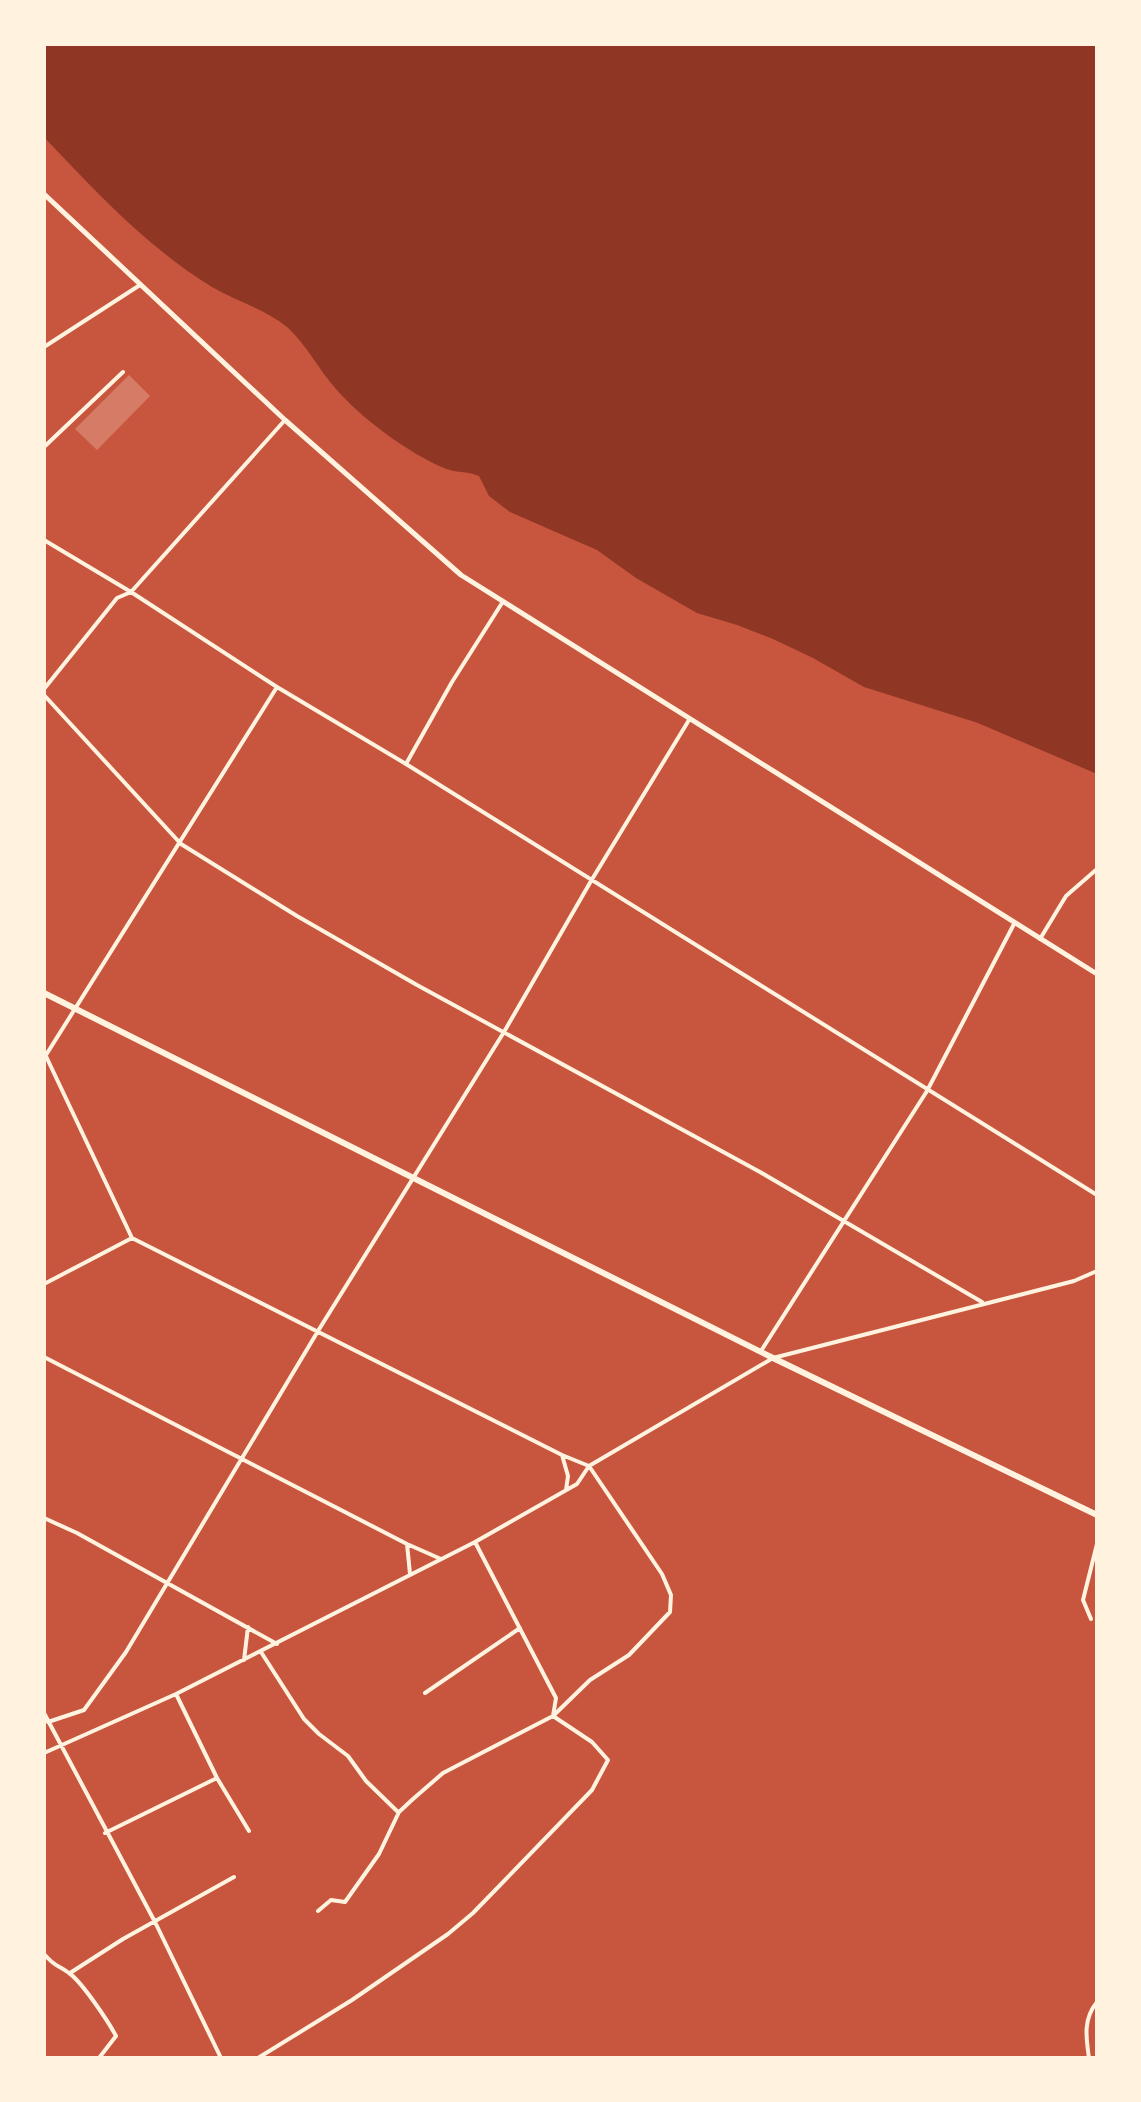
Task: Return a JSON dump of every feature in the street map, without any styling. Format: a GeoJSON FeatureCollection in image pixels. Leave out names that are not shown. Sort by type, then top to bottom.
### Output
{"type":"FeatureCollection","features":[{"type":"Feature","properties":{"kind":"main road"},"geometry":{"type":"LineString","coordinates":[[44,993],[773,1358],[1097,1515]]}},
{"type":"Feature","properties":{"kind":"street"},"geometry":{"type":"LineString","coordinates":[[44,194],[285,420],[448,564],[502,603],[1097,974]]}},
{"type":"Feature","properties":{"kind":"street"},"geometry":{"type":"LineString","coordinates":[[44,347],[140,285]]}},
{"type":"Feature","properties":{"kind":"street"},"geometry":{"type":"LineString","coordinates":[[44,447],[123,372]]}},
{"type":"Feature","properties":{"kind":"street"},"geometry":{"type":"LineString","coordinates":[[285,420],[131,592],[117,598],[44,692],[181,844],[297,916],[845,1221],[983,1303]]}},
{"type":"Feature","properties":{"kind":"street"},"geometry":{"type":"LineString","coordinates":[[44,540],[1097,1195]]}},
{"type":"Feature","properties":{"kind":"street"},"geometry":{"type":"LineString","coordinates":[[406,764],[502,603]]}},
{"type":"Feature","properties":{"kind":"street"},"geometry":{"type":"LineString","coordinates":[[277,687],[181,844],[152,883],[45,1055],[132,1238],[589,1466],[662,1574],[672,1604],[666,1619],[629,1655],[590,1680],[553,1716],[443,1773],[399,1812],[379,1854],[345,1902],[331,1900],[318,1911]]}},
{"type":"Feature","properties":{"kind":"street"},"geometry":{"type":"LineString","coordinates":[[48,1722],[84,1710],[126,1652],[318,1331],[504,1032],[689,720]]}},
{"type":"Feature","properties":{"kind":"street"},"geometry":{"type":"LineString","coordinates":[[1040,939],[1066,896],[1097,869]]}},
{"type":"Feature","properties":{"kind":"street"},"geometry":{"type":"LineString","coordinates":[[761,1351],[927,1091],[1014,924]]}},
{"type":"Feature","properties":{"kind":"street"},"geometry":{"type":"LineString","coordinates":[[44,1284],[132,1238]]}},
{"type":"Feature","properties":{"kind":"street"},"geometry":{"type":"LineString","coordinates":[[44,1753],[176,1694],[475,1542],[577,1484],[589,1466],[773,1358],[1074,1281],[1097,1271]]}},
{"type":"Feature","properties":{"kind":"street"},"geometry":{"type":"LineString","coordinates":[[44,1357],[441,1559]]}},
{"type":"Feature","properties":{"kind":"street"},"geometry":{"type":"LineString","coordinates":[[562,1455],[568,1476],[566,1490]]}},
{"type":"Feature","properties":{"kind":"street"},"geometry":{"type":"LineString","coordinates":[[44,1518],[277,1644]]}},
{"type":"Feature","properties":{"kind":"street"},"geometry":{"type":"LineString","coordinates":[[475,1542],[556,1698],[553,1716]]}},
{"type":"Feature","properties":{"kind":"street"},"geometry":{"type":"LineString","coordinates":[[407,1544],[411,1575]]}},
{"type":"Feature","properties":{"kind":"street"},"geometry":{"type":"LineString","coordinates":[[1091,1619],[1083,1600],[1097,1544]]}},
{"type":"Feature","properties":{"kind":"street"},"geometry":{"type":"LineString","coordinates":[[244,1660],[248,1627]]}},
{"type":"Feature","properties":{"kind":"street"},"geometry":{"type":"LineString","coordinates":[[425,1693],[520,1628]]}},
{"type":"Feature","properties":{"kind":"street"},"geometry":{"type":"LineString","coordinates":[[261,1652],[304,1719],[348,1756],[366,1781],[399,1812]]}},
{"type":"Feature","properties":{"kind":"street"},"geometry":{"type":"LineString","coordinates":[[176,1694],[217,1778],[249,1831]]}},
{"type":"Feature","properties":{"kind":"street"},"geometry":{"type":"LineString","coordinates":[[44,1713],[105,1833],[155,1922],[221,2058]]}},
{"type":"Feature","properties":{"kind":"street"},"geometry":{"type":"LineString","coordinates":[[258,2058],[352,2000],[448,1934],[473,1913],[592,1790],[608,1760],[592,1742],[553,1716]]}},
{"type":"Feature","properties":{"kind":"street"},"geometry":{"type":"LineString","coordinates":[[105,1833],[217,1778]]}},
{"type":"Feature","properties":{"kind":"street"},"geometry":{"type":"LineString","coordinates":[[70,1973],[234,1877]]}},
{"type":"Feature","properties":{"kind":"street"},"geometry":{"type":"LineString","coordinates":[[44,1954],[55,1967],[70,1973],[116,2036],[99,2058]]}},
{"type":"Feature","properties":{"kind":"street"},"geometry":{"type":"LineString","coordinates":[[1089,2058],[1085,2032],[1089,2011],[1097,2002]]}},
{"type":"Feature","properties":{"kind":"shaded area"},"geometry":{"type":"Polygon","coordinates":[[[44,44],[1097,44],[1097,774],[978,723],[864,687],[773,639],[697,613],[636,578],[597,550],[510,512],[489,496],[479,476],[444,468],[401,444],[346,400],[287,327],[212,287],[166,254],[103,198],[44,137],[44,44]]]}},
{"type":"Feature","properties":{"kind":"building"},"geometry":{"type":"Polygon","coordinates":[[[129,375],[150,396],[97,450],[75,429],[129,375]]]}}]}
